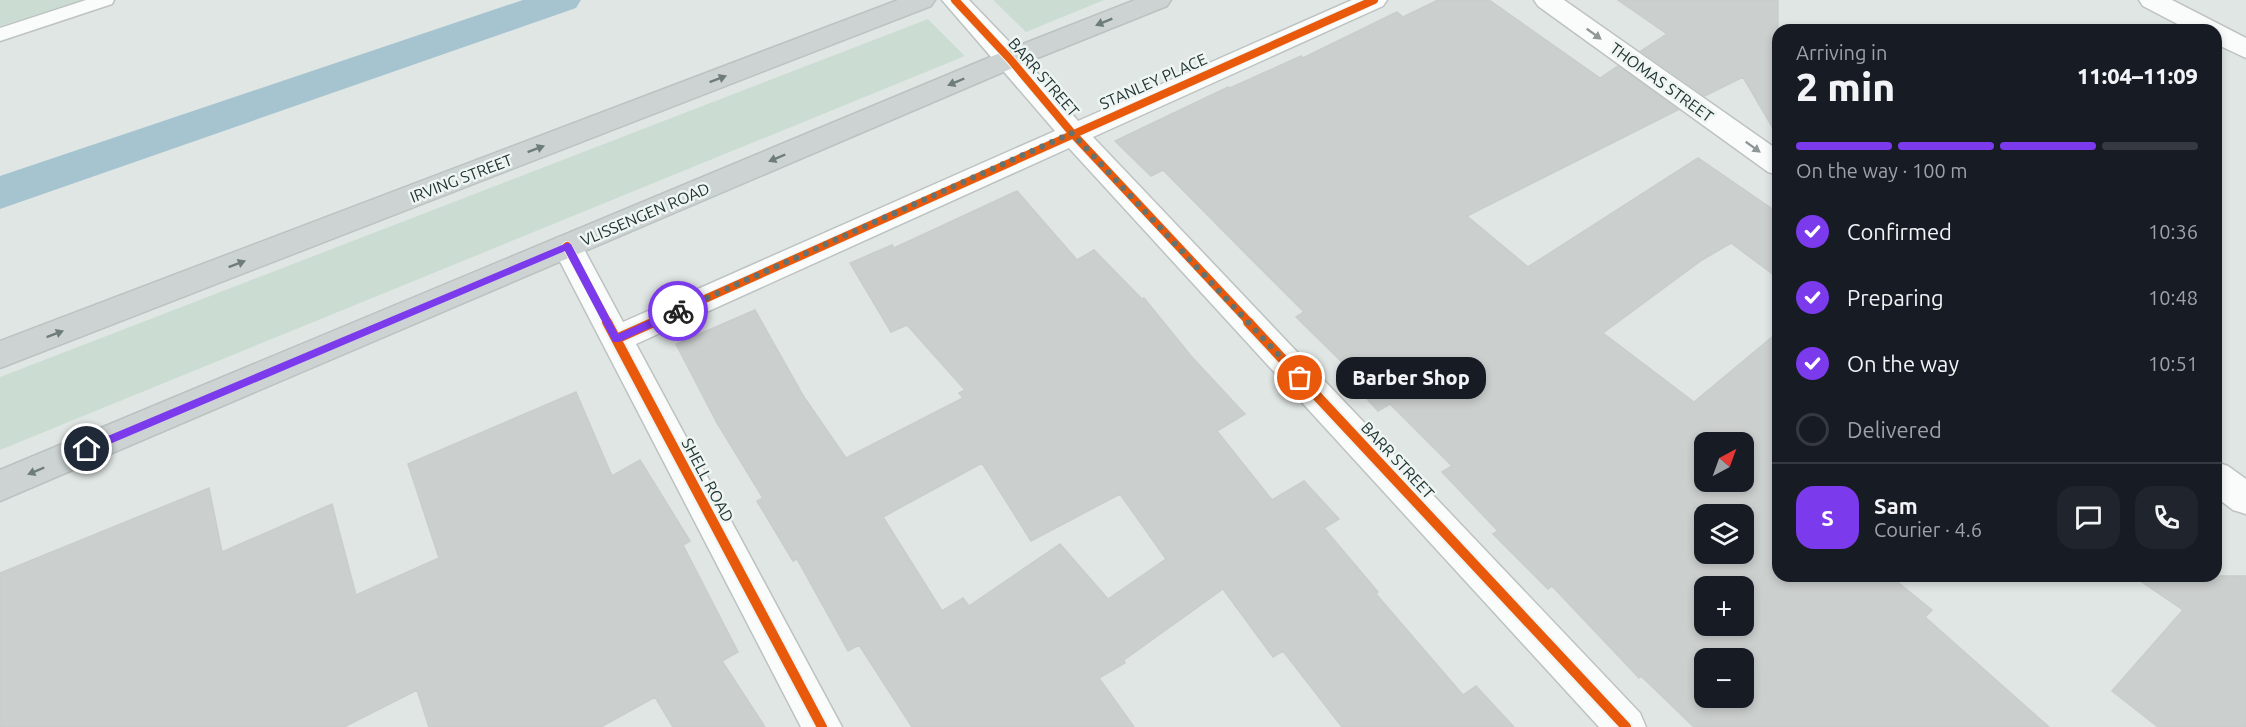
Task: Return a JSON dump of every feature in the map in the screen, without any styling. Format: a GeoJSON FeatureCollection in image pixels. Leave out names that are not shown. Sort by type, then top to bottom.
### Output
{"type":"FeatureCollection","features":[{"type":"Feature","properties":{"kind":"main road","name":"IRVING STREET"},"geometry":{"type":"LineString","coordinates":[[0,355],[922,0]]}},
{"type":"Feature","properties":{"kind":"main road","name":"VLISSENGEN ROAD"},"geometry":{"type":"LineString","coordinates":[[0,486],[1010,59],[1158,0]]}},
{"type":"Feature","properties":{"kind":"street","name":"BARR STREET"},"geometry":{"type":"LineString","coordinates":[[955,0],[1010,59],[1072,133],[1626,727]]}},
{"type":"Feature","properties":{"kind":"street","name":"STANLEY PLACE"},"geometry":{"type":"LineString","coordinates":[[616,339],[1072,133],[1374,0]]}},
{"type":"Feature","properties":{"kind":"street","name":"THOMAS STREET"},"geometry":{"type":"LineString","coordinates":[[1546,0],[1772,161]]}},
{"type":"Feature","properties":{"kind":"street"},"geometry":{"type":"LineString","coordinates":[[2152,0],[2198,24]]}},
{"type":"Feature","properties":{"kind":"street"},"geometry":{"type":"LineString","coordinates":[[2222,36],[2246,49]]}},
{"type":"Feature","properties":{"kind":"street","name":"SHELL ROAD"},"geometry":{"type":"LineString","coordinates":[[567,246],[822,727]]}},
{"type":"Feature","properties":{"kind":"street"},"geometry":{"type":"LineString","coordinates":[[2222,481],[2246,499]]}},
{"type":"Feature","properties":{"kind":"lane"},"geometry":{"type":"LineString","coordinates":[[0,35],[105,0]]}},
{"type":"Feature","properties":{"kind":"green space"},"geometry":{"type":"Polygon","coordinates":[[[0,0],[84,0],[0,26],[0,0]]]}},
{"type":"Feature","properties":{"kind":"green space"},"geometry":{"type":"Polygon","coordinates":[[[993,0],[1104,0],[1026,32],[993,0]]]}},
{"type":"Feature","properties":{"kind":"green space"},"geometry":{"type":"Polygon","coordinates":[[[928,19],[965,56],[0,450],[0,377],[928,19]]]}},
{"type":"Feature","properties":{"kind":"building"},"geometry":{"type":"Polygon","coordinates":[[[1438,0],[1489,0],[1600,78],[1618,66],[1678,110],[1467,216],[1528,267],[1698,158],[1772,209],[1772,274],[1731,243],[1702,260],[1603,333],[1694,402],[1772,337],[1772,582],[1897,582],[1932,610],[1925,617],[2049,727],[1694,727],[1641,676],[1639,678],[1552,586],[1548,589],[1493,534],[1498,531],[1442,472],[1452,466],[1390,404],[1378,411],[1341,370],[1347,367],[1296,317],[1304,312],[1163,170],[1151,176],[1115,141],[1228,87],[1301,56],[1303,58],[1397,12],[1403,17],[1438,0]]]}},
{"type":"Feature","properties":{"kind":"building"},"geometry":{"type":"Polygon","coordinates":[[[1618,0],[1778,0],[1778,24],[1772,24],[1772,127],[1743,77],[1705,96],[1641,51],[1667,34],[1618,0]]]}},
{"type":"Feature","properties":{"kind":"building"},"geometry":{"type":"Polygon","coordinates":[[[1017,191],[1077,260],[1094,250],[1142,299],[1144,298],[1191,356],[1245,414],[1217,431],[1272,500],[1304,481],[1339,519],[1324,528],[1378,592],[1376,594],[1463,695],[1476,686],[1514,727],[1342,727],[1283,651],[1273,657],[1223,589],[1124,660],[1125,663],[1099,678],[1134,727],[912,727],[859,645],[848,651],[797,559],[793,561],[757,501],[763,498],[717,423],[676,344],[755,310],[804,397],[846,458],[963,398],[959,393],[965,390],[907,325],[891,332],[850,263],[892,245],[894,248],[1017,191]],[[982,463],[883,517],[942,611],[963,598],[969,606],[1060,544],[1108,599],[1166,559],[1120,494],[1031,541],[982,463]]]}},
{"type":"Feature","properties":{"kind":"building"},"geometry":{"type":"Polygon","coordinates":[[[576,392],[612,476],[640,460],[690,541],[683,545],[738,652],[722,661],[765,727],[673,727],[655,697],[601,727],[429,727],[417,690],[344,727],[0,727],[0,573],[209,488],[222,552],[332,504],[356,595],[439,558],[408,464],[576,392]]]}},
{"type":"Feature","properties":{"kind":"building"},"geometry":{"type":"Polygon","coordinates":[[[2222,576],[2246,576],[2246,727],[2158,727],[2112,691],[2183,610],[2142,582],[2222,582],[2222,576]]]}},
{"type":"Feature","properties":{"kind":"waterway"},"geometry":{"type":"LineString","coordinates":[[0,193],[562,0]]}},
{"type":"Feature","properties":{"kind":"cycle path"},"geometry":{"type":"LineString","coordinates":[[955,0],[1010,59],[1072,133],[1626,727]]}},
{"type":"Feature","properties":{"kind":"cycle path"},"geometry":{"type":"LineString","coordinates":[[616,339],[1374,0]]}},
{"type":"Feature","properties":{"kind":"cycle path"},"geometry":{"type":"LineString","coordinates":[[567,246],[822,727]]}},
{"type":"Feature","properties":{"kind":"way so far"},"geometry":{"type":"LineString","coordinates":[[678,311],[1072,133],[1300,378]]}},
{"type":"Feature","properties":{"kind":"place","name":"Barber Shop"},"geometry":{"type":"Point","coordinates":[1300,378]}},
{"type":"Feature","properties":{"kind":"route"},"geometry":{"type":"LineString","coordinates":[[87,449],[567,246],[616,339],[678,311]]}}]}
